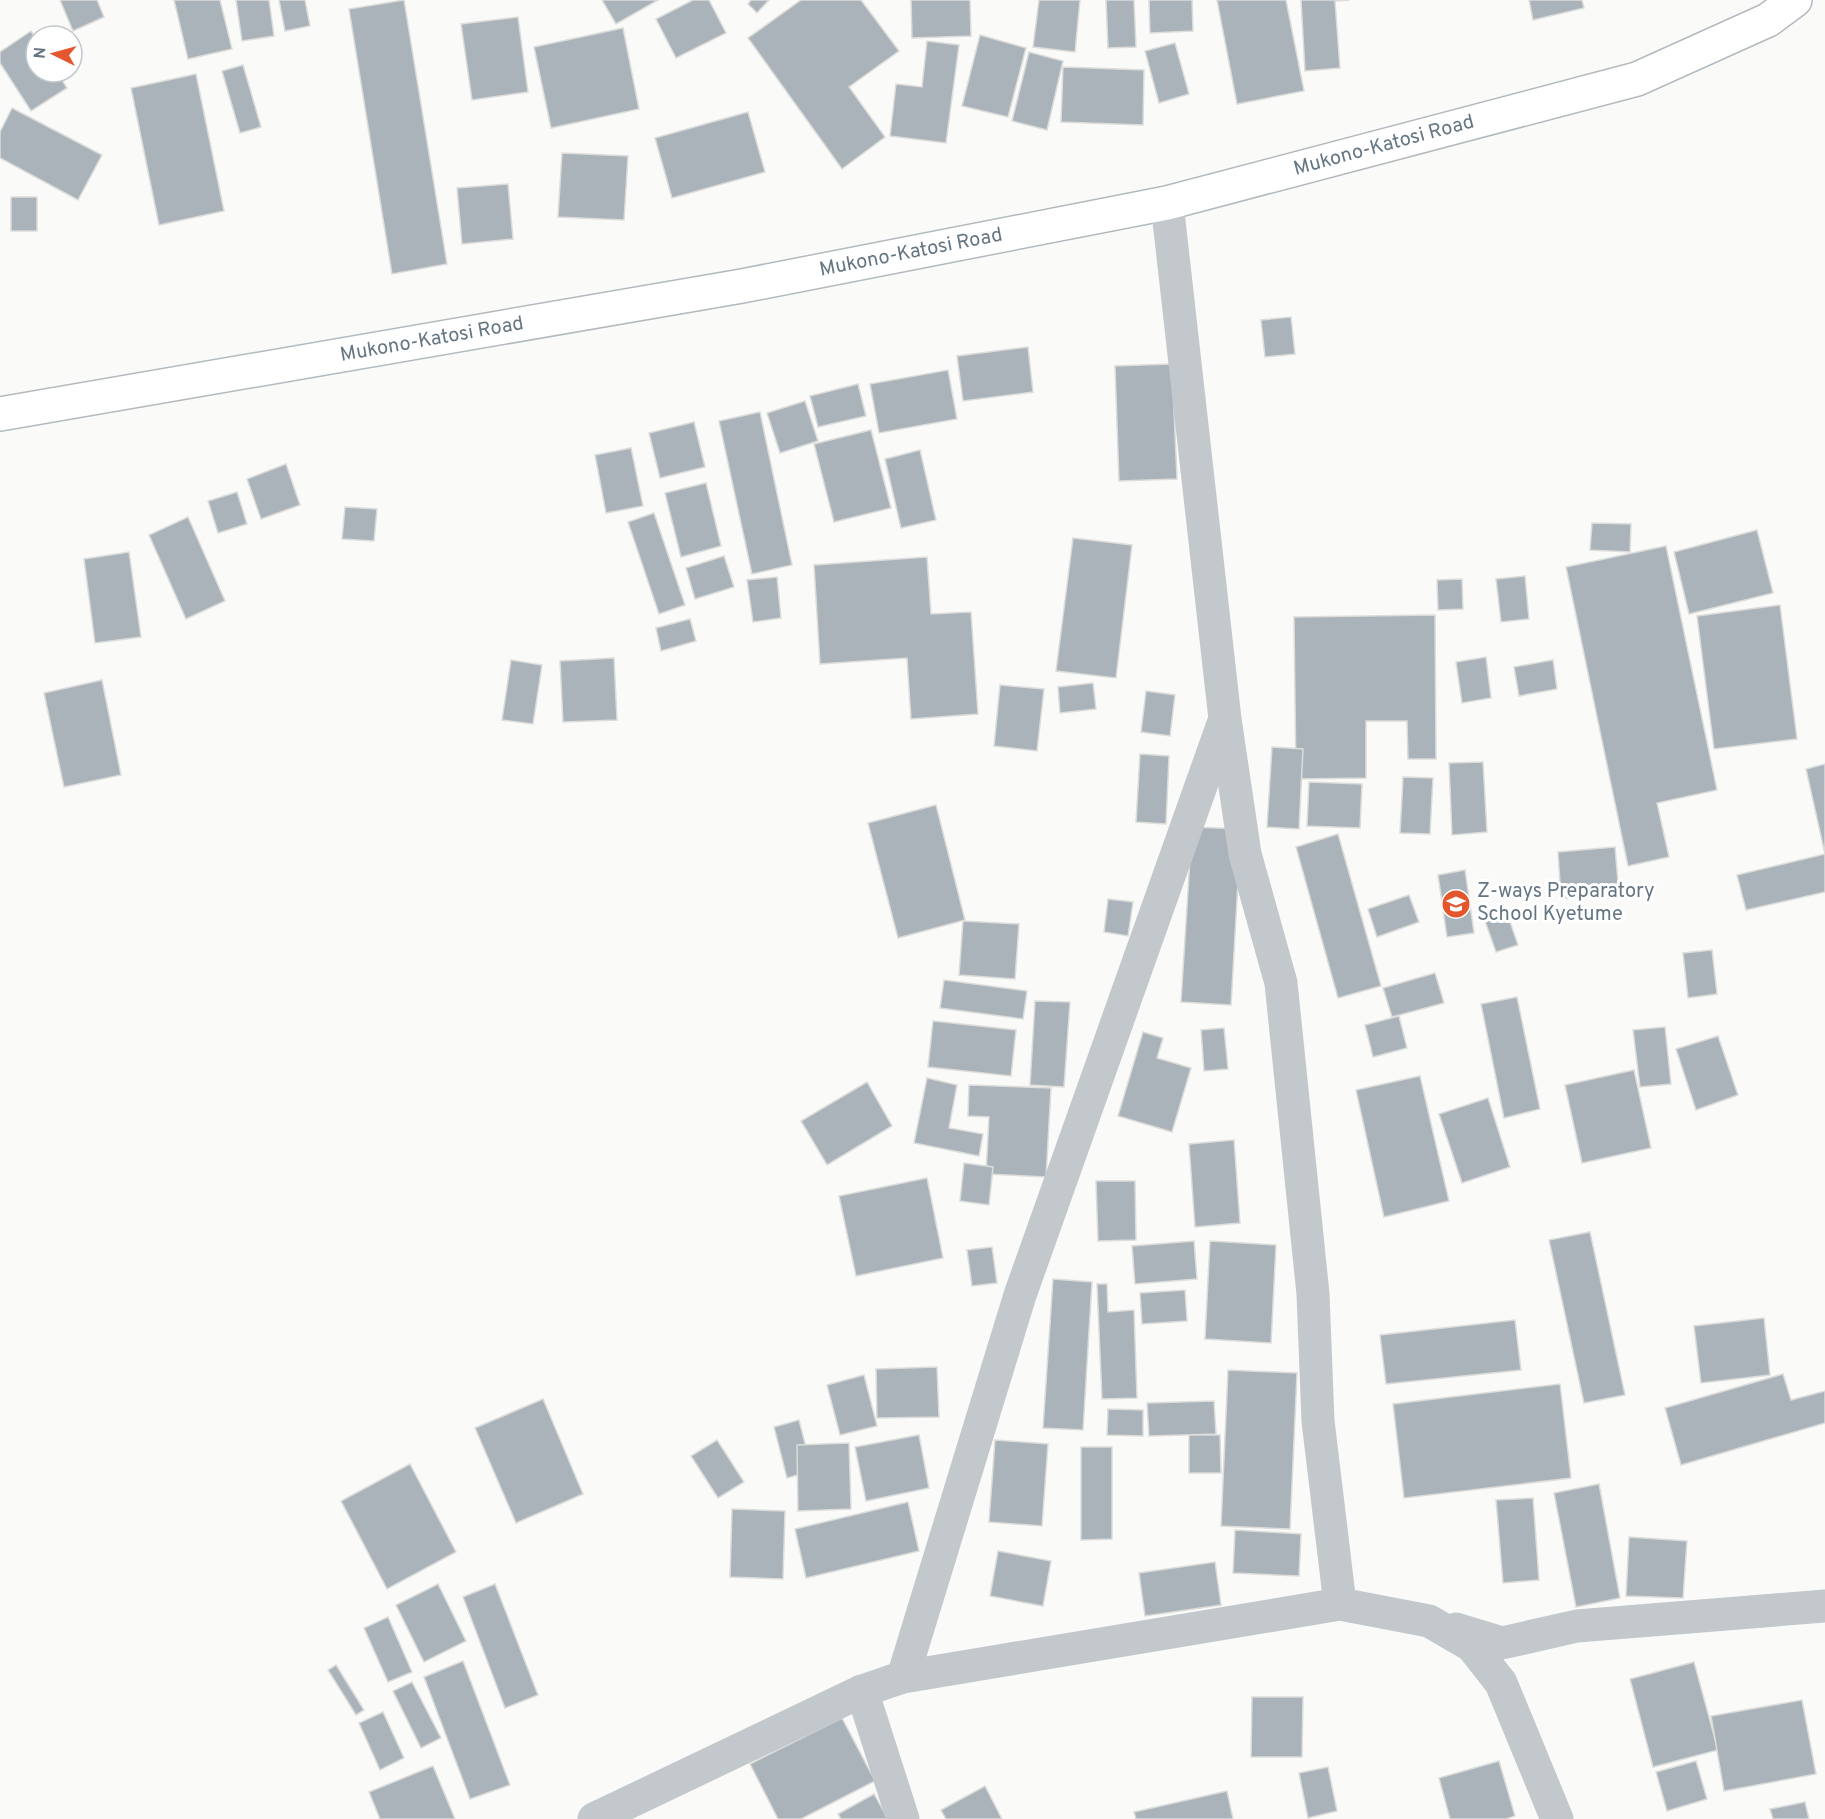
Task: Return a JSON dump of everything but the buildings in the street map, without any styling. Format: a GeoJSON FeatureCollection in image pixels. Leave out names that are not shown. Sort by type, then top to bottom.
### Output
{"type":"FeatureCollection","features":[{"type":"Feature","properties":{"kind":"main road","name":"Mukono-Katosi Road"},"geometry":{"type":"LineString","coordinates":[[0,414],[742,286],[1167,202],[1637,79],[1768,20],[1795,0]]}},
{"type":"Feature","properties":{"kind":"street"},"geometry":{"type":"LineString","coordinates":[[1167,202],[1225,719],[1245,854],[1281,983],[1313,1294],[1320,1433],[1340,1604]]}},
{"type":"Feature","properties":{"kind":"street"},"geometry":{"type":"LineString","coordinates":[[903,1677],[1020,1295],[1225,719]]}},
{"type":"Feature","properties":{"kind":"street"},"geometry":{"type":"LineString","coordinates":[[594,1819],[862,1691],[903,1677],[1340,1604],[1429,1621],[1502,1643],[1577,1626],[1825,1606]]}},
{"type":"Feature","properties":{"kind":"street"},"geometry":{"type":"LineString","coordinates":[[1429,1621],[1472,1646],[1500,1683],[1557,1819]]}},
{"type":"Feature","properties":{"kind":"street"},"geometry":{"type":"LineString","coordinates":[[862,1691],[903,1819]]}},
{"type":"Feature","properties":{"kind":"place","name":"Z-ways Preparatory School Kyetume"},"geometry":{"type":"Point","coordinates":[1456,904]}}]}
